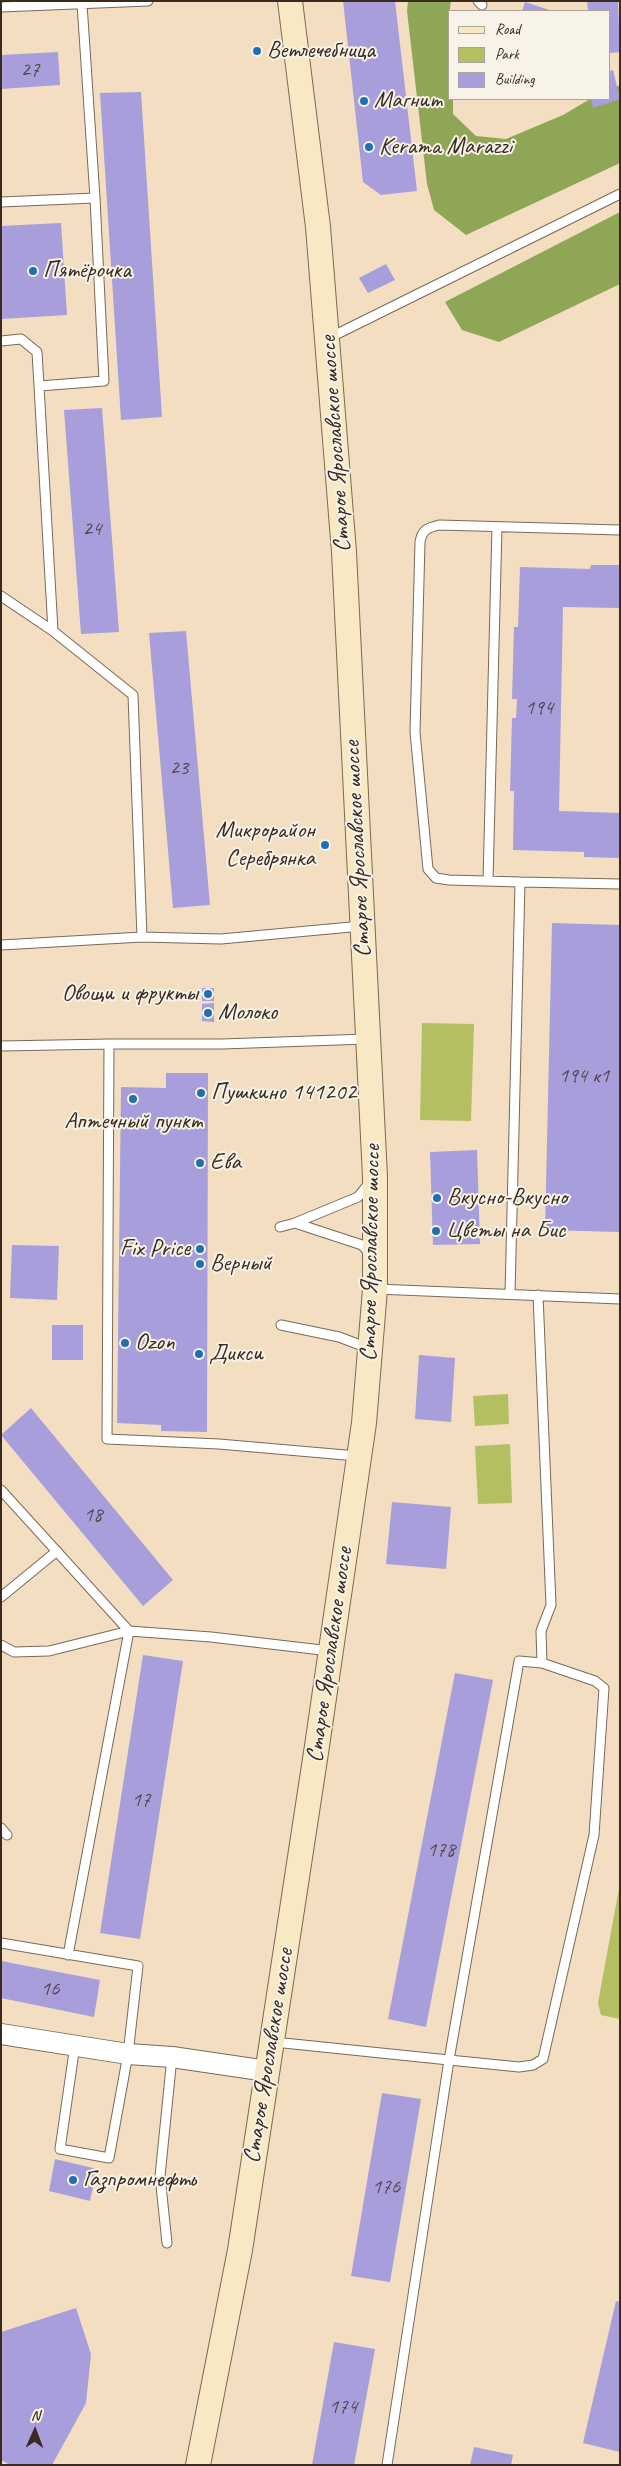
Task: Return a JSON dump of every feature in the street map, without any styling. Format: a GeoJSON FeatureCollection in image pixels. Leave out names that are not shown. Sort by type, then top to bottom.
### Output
{"type":"FeatureCollection","features":[{"type":"Feature","properties":{"kind":"main road","name":"Старое Ярославское шоссе"},"geometry":{"type":"LineString","coordinates":[[198,2465],[240,2250],[267,2071],[359,1456],[375,1289],[375,1177],[344,552],[318,228],[290,1]]}},
{"type":"Feature","properties":{"kind":"street"},"geometry":{"type":"LineString","coordinates":[[1,2034],[128,2054],[172,2057],[267,2071]]}},
{"type":"Feature","properties":{"kind":"lane"},"geometry":{"type":"LineString","coordinates":[[1,7],[31,4],[148,1]]}},
{"type":"Feature","properties":{"kind":"lane"},"geometry":{"type":"LineString","coordinates":[[39,386],[104,382],[95,198],[82,4]]}},
{"type":"Feature","properties":{"kind":"lane"},"geometry":{"type":"LineString","coordinates":[[328,338],[620,194]]}},
{"type":"Feature","properties":{"kind":"lane"},"geometry":{"type":"LineString","coordinates":[[1,202],[95,198]]}},
{"type":"Feature","properties":{"kind":"lane"},"geometry":{"type":"LineString","coordinates":[[1,341],[21,339],[37,352],[53,632]]}},
{"type":"Feature","properties":{"kind":"lane"},"geometry":{"type":"LineString","coordinates":[[620,530],[439,526],[427,528],[421,534],[415,732],[428,869],[436,878],[448,880],[620,884]]}},
{"type":"Feature","properties":{"kind":"lane"},"geometry":{"type":"LineString","coordinates":[[488,881],[497,527]]}},
{"type":"Feature","properties":{"kind":"lane"},"geometry":{"type":"LineString","coordinates":[[1,596],[53,632],[133,695],[142,937]]}},
{"type":"Feature","properties":{"kind":"lane"},"geometry":{"type":"LineString","coordinates":[[510,1294],[520,882]]}},
{"type":"Feature","properties":{"kind":"lane"},"geometry":{"type":"LineString","coordinates":[[1,945],[142,937],[221,939],[362,926]]}},
{"type":"Feature","properties":{"kind":"lane"},"geometry":{"type":"LineString","coordinates":[[1,1046],[222,1044],[368,1039]]}},
{"type":"Feature","properties":{"kind":"lane"},"geometry":{"type":"LineString","coordinates":[[109,1044],[107,1438],[219,1444],[359,1456]]}},
{"type":"Feature","properties":{"kind":"lane"},"geometry":{"type":"LineString","coordinates":[[280,1227],[296,1223],[358,1196],[375,1177]]}},
{"type":"Feature","properties":{"kind":"lane"},"geometry":{"type":"LineString","coordinates":[[296,1223],[362,1244],[376,1261]]}},
{"type":"Feature","properties":{"kind":"lane"},"geometry":{"type":"LineString","coordinates":[[375,1289],[620,1298]]}},
{"type":"Feature","properties":{"kind":"lane"},"geometry":{"type":"LineString","coordinates":[[538,1296],[551,1605],[541,1631],[542,1663]]}},
{"type":"Feature","properties":{"kind":"lane"},"geometry":{"type":"LineString","coordinates":[[281,1326],[339,1337],[370,1349]]}},
{"type":"Feature","properties":{"kind":"lane"},"geometry":{"type":"LineString","coordinates":[[1,1490],[129,1631]]}},
{"type":"Feature","properties":{"kind":"lane"},"geometry":{"type":"LineString","coordinates":[[1,1597],[57,1552]]}},
{"type":"Feature","properties":{"kind":"lane"},"geometry":{"type":"LineString","coordinates":[[68,1955],[129,1631]]}},
{"type":"Feature","properties":{"kind":"lane"},"geometry":{"type":"LineString","coordinates":[[1,1645],[14,1652],[49,1651],[129,1631],[211,1637],[330,1651]]}},
{"type":"Feature","properties":{"kind":"lane"},"geometry":{"type":"LineString","coordinates":[[271,2041],[449,2060],[519,2067],[533,2066],[543,2059],[594,1835],[604,1688],[595,1681],[542,1663],[519,1661],[449,2060],[387,2465]]}},
{"type":"Feature","properties":{"kind":"lane"},"geometry":{"type":"LineString","coordinates":[[1,1943],[138,1966],[128,2054],[109,2158],[60,2149],[75,2045]]}},
{"type":"Feature","properties":{"kind":"lane"},"geometry":{"type":"LineString","coordinates":[[167,2243],[160,2176],[172,2057]]}},
{"type":"Feature","properties":{"kind":"green space"},"geometry":{"type":"Polygon","coordinates":[[[408,1],[451,1],[448,10],[448,100],[453,100],[453,114],[476,136],[506,139],[563,115],[588,100],[611,100],[611,90],[620,85],[620,163],[466,235],[434,210],[427,184],[407,11],[408,1]]]}},
{"type":"Feature","properties":{"kind":"green space"},"geometry":{"type":"Polygon","coordinates":[[[620,212],[620,284],[499,342],[462,330],[445,302],[620,212]]]}},
{"type":"Feature","properties":{"kind":"green space"},"geometry":{"type":"Polygon","coordinates":[[[422,1023],[474,1024],[471,1121],[420,1120],[422,1023]]]}},
{"type":"Feature","properties":{"kind":"green space"},"geometry":{"type":"Polygon","coordinates":[[[508,1394],[509,1424],[475,1426],[473,1396],[508,1394]]]}},
{"type":"Feature","properties":{"kind":"green space"},"geometry":{"type":"Polygon","coordinates":[[[510,1444],[512,1503],[478,1504],[475,1446],[510,1444]]]}},
{"type":"Feature","properties":{"kind":"green space"},"geometry":{"type":"Polygon","coordinates":[[[620,1883],[620,2019],[601,2015],[598,2003],[620,1883]]]}},
{"type":"Feature","properties":{"kind":"building"},"geometry":{"type":"Polygon","coordinates":[[[343,1],[395,1],[417,191],[381,195],[363,182],[343,1]]]}},
{"type":"Feature","properties":{"kind":"building"},"geometry":{"type":"Polygon","coordinates":[[[587,1],[618,1],[620,52],[611,53],[611,10],[588,10],[587,1]]]}},
{"type":"Feature","properties":{"kind":"building"},"geometry":{"type":"Polygon","coordinates":[[[525,2],[550,10],[522,10],[525,2]]]}},
{"type":"Feature","properties":{"kind":"building"},"geometry":{"type":"Polygon","coordinates":[[[58,52],[60,85],[1,89],[1,55],[58,52]]]}},
{"type":"Feature","properties":{"kind":"building"},"geometry":{"type":"Polygon","coordinates":[[[613,70],[620,99],[593,108],[591,100],[611,100],[611,71],[613,70]]]}},
{"type":"Feature","properties":{"kind":"building"},"geometry":{"type":"Polygon","coordinates":[[[141,92],[162,417],[121,420],[100,93],[141,92]]]}},
{"type":"Feature","properties":{"kind":"building","name":"Пятёрочка"},"geometry":{"type":"Polygon","coordinates":[[[61,223],[67,315],[1,319],[1,226],[61,223]]]}},
{"type":"Feature","properties":{"kind":"building"},"geometry":{"type":"Polygon","coordinates":[[[386,264],[395,280],[368,293],[359,278],[386,264]]]}},
{"type":"Feature","properties":{"kind":"building"},"geometry":{"type":"Polygon","coordinates":[[[102,408],[119,632],[81,634],[64,410],[102,408]]]}},
{"type":"Feature","properties":{"kind":"building"},"geometry":{"type":"Polygon","coordinates":[[[591,565],[620,565],[620,608],[563,607],[559,811],[620,813],[620,858],[584,857],[584,852],[513,850],[514,791],[510,791],[512,718],[516,718],[517,699],[512,699],[514,627],[518,627],[520,567],[590,569],[591,565]]]}},
{"type":"Feature","properties":{"kind":"building"},"geometry":{"type":"Polygon","coordinates":[[[186,631],[210,905],[173,908],[149,633],[186,631]]]}},
{"type":"Feature","properties":{"kind":"building"},"geometry":{"type":"Polygon","coordinates":[[[552,923],[620,925],[620,1232],[545,1230],[552,923]]]}},
{"type":"Feature","properties":{"kind":"building","name":"Овощи и фрукты"},"geometry":{"type":"Polygon","coordinates":[[[202,988],[214,988],[214,1001],[202,1001],[202,988]]]}},
{"type":"Feature","properties":{"kind":"building","name":"Молоко"},"geometry":{"type":"Polygon","coordinates":[[[214,1003],[214,1022],[202,1021],[202,1004],[214,1003]]]}},
{"type":"Feature","properties":{"kind":"building"},"geometry":{"type":"Polygon","coordinates":[[[166,1073],[208,1073],[207,1432],[161,1431],[161,1425],[117,1423],[121,1087],[166,1088],[166,1073]]]}},
{"type":"Feature","properties":{"kind":"building"},"geometry":{"type":"Polygon","coordinates":[[[477,1150],[480,1244],[433,1245],[430,1152],[477,1150]]]}},
{"type":"Feature","properties":{"kind":"building"},"geometry":{"type":"Polygon","coordinates":[[[12,1245],[59,1246],[57,1300],[10,1298],[12,1245]]]}},
{"type":"Feature","properties":{"kind":"building"},"geometry":{"type":"Polygon","coordinates":[[[52,1325],[83,1325],[83,1360],[52,1360],[52,1325]]]}},
{"type":"Feature","properties":{"kind":"building"},"geometry":{"type":"Polygon","coordinates":[[[419,1355],[455,1358],[451,1422],[415,1419],[419,1355]]]}},
{"type":"Feature","properties":{"kind":"building"},"geometry":{"type":"Polygon","coordinates":[[[31,1408],[173,1580],[143,1606],[1,1435],[31,1408]]]}},
{"type":"Feature","properties":{"kind":"building"},"geometry":{"type":"Polygon","coordinates":[[[392,1502],[451,1507],[446,1569],[386,1564],[392,1502]]]}},
{"type":"Feature","properties":{"kind":"building"},"geometry":{"type":"Polygon","coordinates":[[[143,1655],[183,1661],[140,1939],[100,1933],[143,1655]]]}},
{"type":"Feature","properties":{"kind":"building"},"geometry":{"type":"Polygon","coordinates":[[[455,1673],[493,1680],[426,2027],[388,2019],[455,1673]]]}},
{"type":"Feature","properties":{"kind":"building"},"geometry":{"type":"Polygon","coordinates":[[[1,1961],[100,1980],[94,2017],[1,1998],[1,1961]]]}},
{"type":"Feature","properties":{"kind":"building"},"geometry":{"type":"Polygon","coordinates":[[[382,2093],[421,2099],[390,2282],[351,2276],[382,2093]]]}},
{"type":"Feature","properties":{"kind":"building","name":"Газпромнефть"},"geometry":{"type":"Polygon","coordinates":[[[55,2159],[97,2169],[90,2201],[49,2191],[55,2159]]]}},
{"type":"Feature","properties":{"kind":"building"},"geometry":{"type":"Polygon","coordinates":[[[616,2301],[620,2302],[620,2452],[583,2443],[616,2301]]]}},
{"type":"Feature","properties":{"kind":"building"},"geometry":{"type":"Polygon","coordinates":[[[76,2308],[91,2354],[86,2403],[52,2465],[10,2465],[1,2460],[1,2332],[76,2308]]]}},
{"type":"Feature","properties":{"kind":"building"},"geometry":{"type":"Polygon","coordinates":[[[334,2342],[375,2349],[354,2465],[312,2465],[334,2342]]]}},
{"type":"Feature","properties":{"kind":"building"},"geometry":{"type":"Polygon","coordinates":[[[474,2447],[513,2455],[511,2465],[470,2465],[474,2447]]]}},
{"type":"Feature","properties":{"kind":"place","name":"Ветлечебница"},"geometry":{"type":"Point","coordinates":[257,51]}},
{"type":"Feature","properties":{"kind":"place","name":"Магнит"},"geometry":{"type":"Point","coordinates":[364,101]}},
{"type":"Feature","properties":{"kind":"place","name":"Kerama Marazzi"},"geometry":{"type":"Point","coordinates":[369,147]}},
{"type":"Feature","properties":{"kind":"place","name":"Пятёрочка"},"geometry":{"type":"Point","coordinates":[33,271]}},
{"type":"Feature","properties":{"kind":"place","name":"Микрорайон Серебрянка"},"geometry":{"type":"Point","coordinates":[325,845]}},
{"type":"Feature","properties":{"kind":"place","name":"Овощи и фрукты"},"geometry":{"type":"Point","coordinates":[208,994]}},
{"type":"Feature","properties":{"kind":"place","name":"Молоко"},"geometry":{"type":"Point","coordinates":[208,1013]}},
{"type":"Feature","properties":{"kind":"place","name":"Пушкино 141202"},"geometry":{"type":"Point","coordinates":[201,1093]}},
{"type":"Feature","properties":{"kind":"place","name":"Аптечный пункт"},"geometry":{"type":"Point","coordinates":[133,1099]}},
{"type":"Feature","properties":{"kind":"place","name":"Ева"},"geometry":{"type":"Point","coordinates":[200,1163]}},
{"type":"Feature","properties":{"kind":"place","name":"Вкусно-Вкусно"},"geometry":{"type":"Point","coordinates":[437,1198]}},
{"type":"Feature","properties":{"kind":"place","name":"Цветы на Бис"},"geometry":{"type":"Point","coordinates":[436,1231]}},
{"type":"Feature","properties":{"kind":"place","name":"Fix Price"},"geometry":{"type":"Point","coordinates":[200,1249]}},
{"type":"Feature","properties":{"kind":"place","name":"Верный"},"geometry":{"type":"Point","coordinates":[200,1264]}},
{"type":"Feature","properties":{"kind":"place","name":"Ozon"},"geometry":{"type":"Point","coordinates":[125,1343]}},
{"type":"Feature","properties":{"kind":"place","name":"Дикси"},"geometry":{"type":"Point","coordinates":[199,1354]}},
{"type":"Feature","properties":{"kind":"place","name":"Газпромнефть"},"geometry":{"type":"Point","coordinates":[73,2180]}}]}
